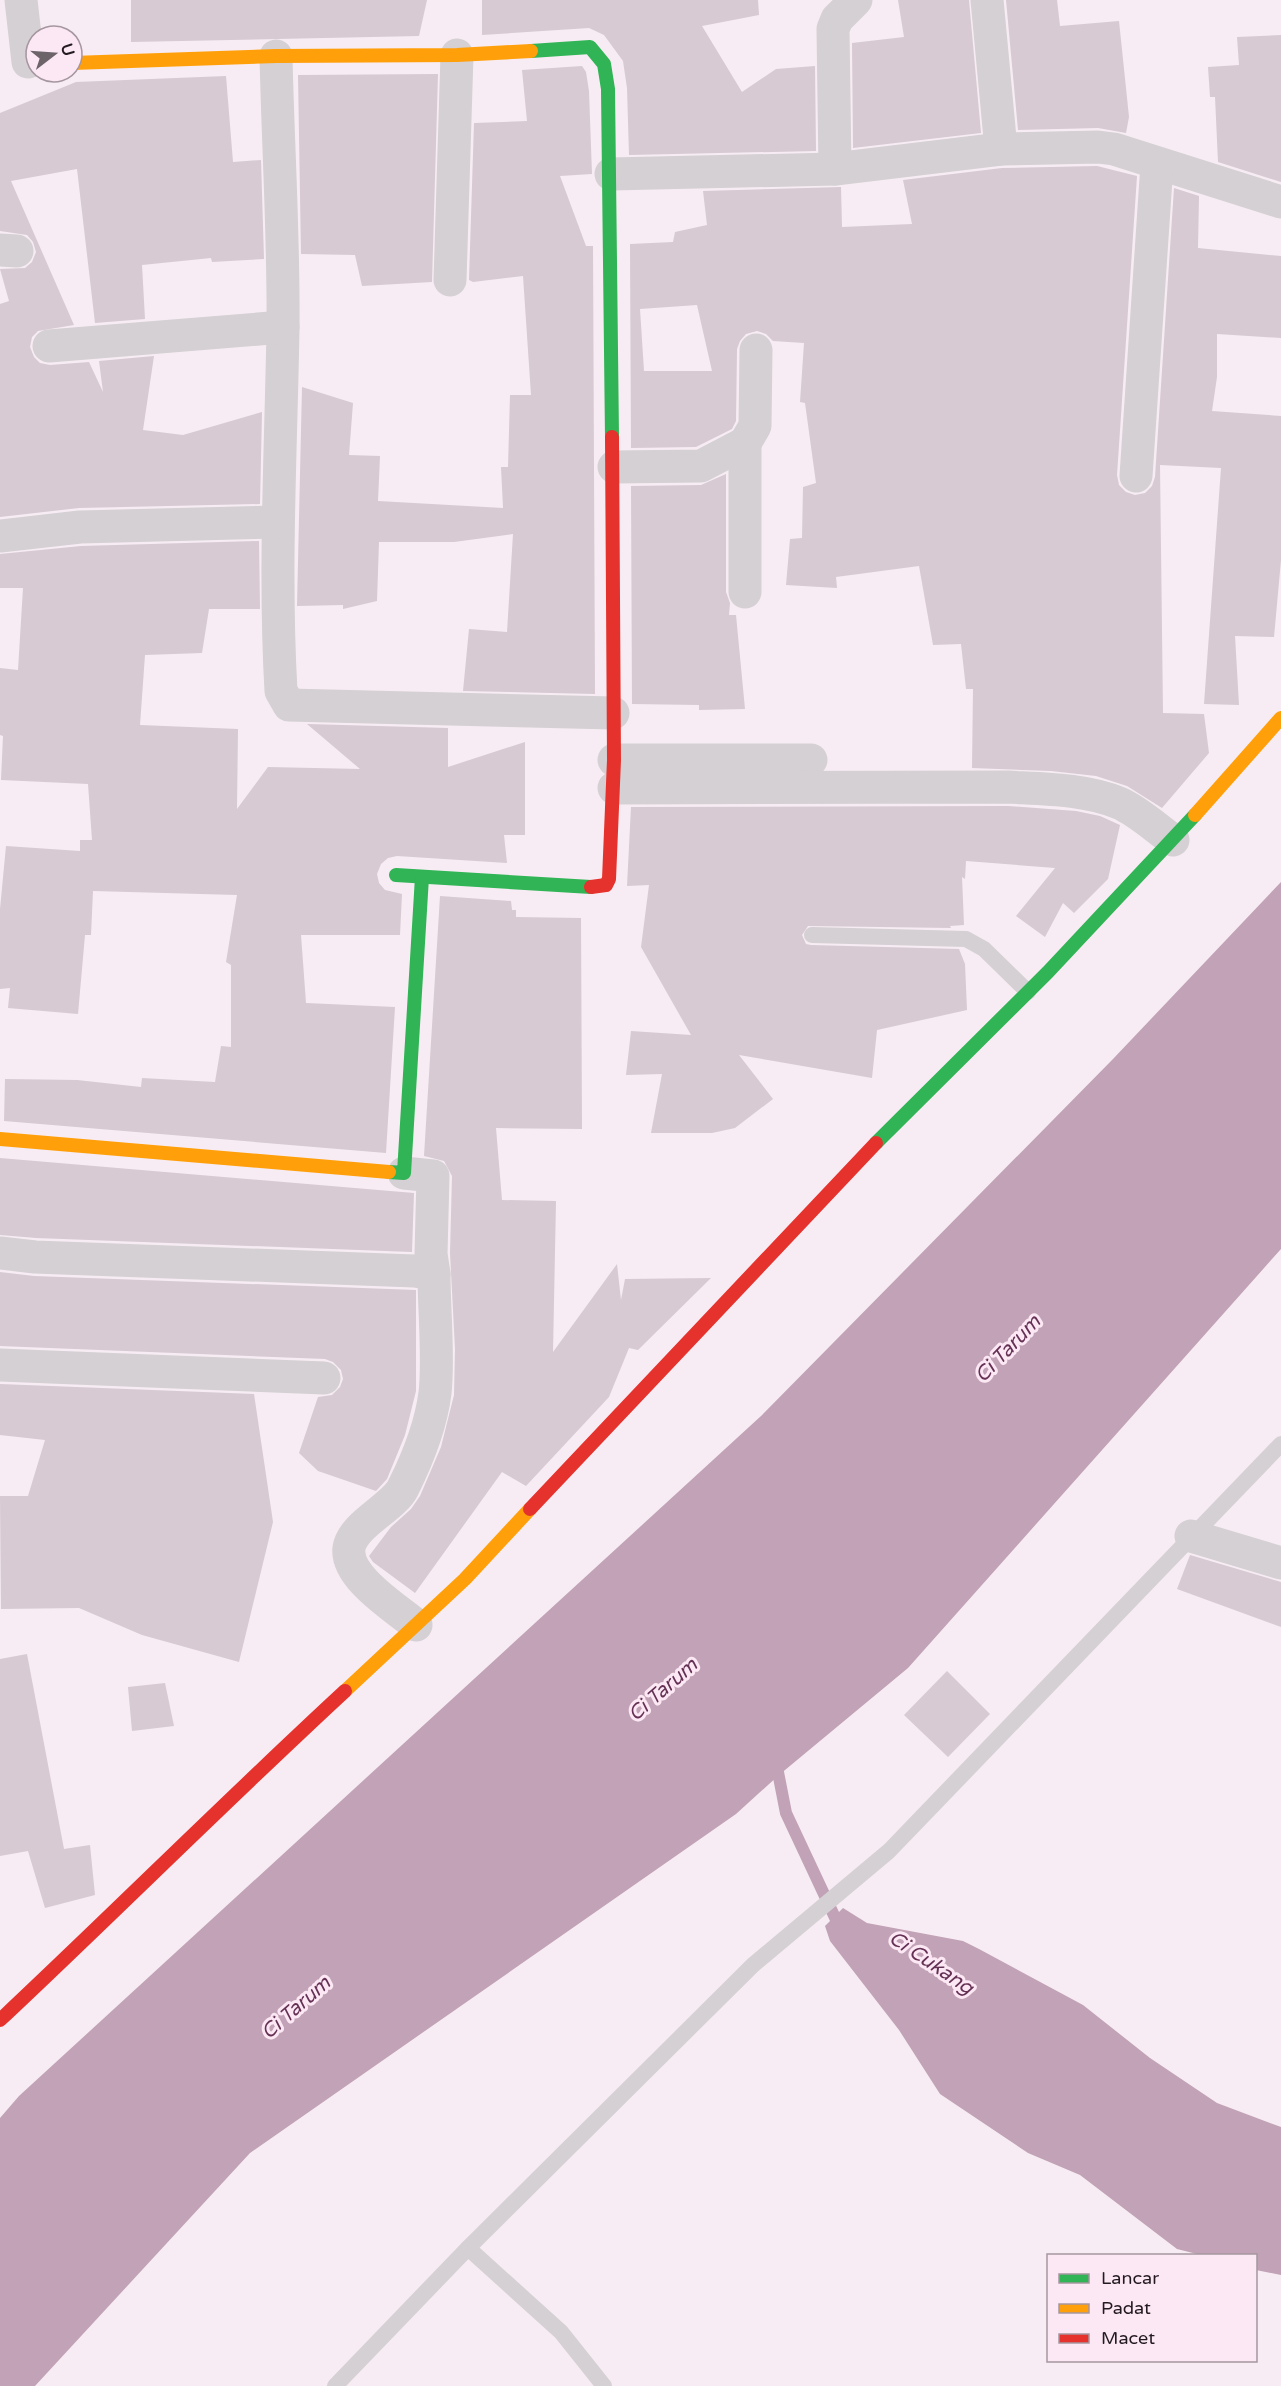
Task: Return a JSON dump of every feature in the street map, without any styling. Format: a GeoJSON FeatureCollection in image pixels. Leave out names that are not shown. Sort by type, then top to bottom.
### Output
{"type":"FeatureCollection","features":[{"type":"Feature","properties":{"kind":"street"},"geometry":{"type":"LineString","coordinates":[[21,0],[21,62]]}},
{"type":"Feature","properties":{"kind":"street"},"geometry":{"type":"LineString","coordinates":[[836,169],[832,29],[837,19],[856,0]]}},
{"type":"Feature","properties":{"kind":"street"},"geometry":{"type":"LineString","coordinates":[[987,0],[1001,149]]}},
{"type":"Feature","properties":{"kind":"street"},"geometry":{"type":"LineString","coordinates":[[84,63],[276,56],[458,55],[590,47],[604,64],[608,89],[611,174],[614,467],[614,774],[609,879],[606,885],[597,888],[396,875]]}},
{"type":"Feature","properties":{"kind":"street"},"geometry":{"type":"LineString","coordinates":[[450,280],[458,55]]}},
{"type":"Feature","properties":{"kind":"street"},"geometry":{"type":"LineString","coordinates":[[276,56],[283,327],[277,522],[281,691],[289,705],[613,713]]}},
{"type":"Feature","properties":{"kind":"street"},"geometry":{"type":"LineString","coordinates":[[611,174],[836,169],[1001,149],[1098,147],[1281,202]]}},
{"type":"Feature","properties":{"kind":"street"},"geometry":{"type":"LineString","coordinates":[[1136,476],[1157,164]]}},
{"type":"Feature","properties":{"kind":"street"},"geometry":{"type":"LineString","coordinates":[[49,346],[283,327]]}},
{"type":"Feature","properties":{"kind":"street"},"geometry":{"type":"LineString","coordinates":[[614,467],[701,466],[745,443],[755,426],[756,350]]}},
{"type":"Feature","properties":{"kind":"street"},"geometry":{"type":"LineString","coordinates":[[745,443],[745,592]]}},
{"type":"Feature","properties":{"kind":"street"},"geometry":{"type":"LineString","coordinates":[[0,536],[80,527],[277,522]]}},
{"type":"Feature","properties":{"kind":"street"},"geometry":{"type":"LineString","coordinates":[[0,2020],[92,1935],[215,1811],[465,1579],[844,1174],[1028,992],[1173,840],[1281,718]]}},
{"type":"Feature","properties":{"kind":"street"},"geometry":{"type":"LineString","coordinates":[[614,774],[811,760]]}},
{"type":"Feature","properties":{"kind":"street"},"geometry":{"type":"LineString","coordinates":[[614,774],[1052,790],[1098,797],[1121,804],[1173,840]]}},
{"type":"Feature","properties":{"kind":"street"},"geometry":{"type":"LineString","coordinates":[[404,1173],[422,877]]}},
{"type":"Feature","properties":{"kind":"street"},"geometry":{"type":"LineString","coordinates":[[0,1139],[433,1176],[431,1254],[434,1274],[435,1391],[428,1428],[402,1490],[357,1533],[349,1548],[353,1566],[362,1581],[416,1624]]}},
{"type":"Feature","properties":{"kind":"street"},"geometry":{"type":"LineString","coordinates":[[0,1253],[35,1257],[414,1271],[434,1274]]}},
{"type":"Feature","properties":{"kind":"street"},"geometry":{"type":"LineString","coordinates":[[0,1365],[324,1378]]}},
{"type":"Feature","properties":{"kind":"street"},"geometry":{"type":"LineString","coordinates":[[1191,1536],[1281,1563]]}},
{"type":"Feature","properties":{"kind":"lane"},"geometry":{"type":"LineString","coordinates":[[812,935],[966,939],[984,949],[1028,992]]}},
{"type":"Feature","properties":{"kind":"lane"},"geometry":{"type":"LineString","coordinates":[[335,2386],[468,2248],[753,1965],[889,1851],[1281,1444]]}},
{"type":"Feature","properties":{"kind":"lane"},"geometry":{"type":"LineString","coordinates":[[468,2248],[561,2332],[604,2386]]}},
{"type":"Feature","properties":{"kind":"water","name":"Ci Tarum"},"geometry":{"type":"Polygon","coordinates":[[[1281,882],[1281,1249],[908,1668],[779,1775],[736,1814],[250,2153],[35,2386],[0,2386],[0,2118],[19,2096],[761,1416],[1113,1059],[1281,882]]]}},
{"type":"Feature","properties":{"kind":"water"},"geometry":{"type":"Polygon","coordinates":[[[843,1908],[867,1923],[963,1941],[1083,2005],[1150,2058],[1217,2103],[1281,2127],[1281,2275],[1257,2270],[1257,2254],[1197,2254],[1177,2249],[1080,2175],[1028,2153],[940,2094],[899,2030],[830,1941],[825,1926],[843,1908]]]}},
{"type":"Feature","properties":{"kind":"building"},"geometry":{"type":"Polygon","coordinates":[[[131,0],[427,0],[419,36],[131,42],[131,0]]]}},
{"type":"Feature","properties":{"kind":"building"},"geometry":{"type":"Polygon","coordinates":[[[482,0],[758,0],[759,15],[702,26],[742,92],[776,69],[815,66],[816,151],[629,155],[627,88],[623,61],[604,35],[589,28],[482,35],[482,0]]]}},
{"type":"Feature","properties":{"kind":"building"},"geometry":{"type":"Polygon","coordinates":[[[898,0],[969,0],[981,133],[853,148],[852,43],[904,37],[898,0]]]}},
{"type":"Feature","properties":{"kind":"building"},"geometry":{"type":"Polygon","coordinates":[[[1006,0],[1057,0],[1060,26],[1119,21],[1129,117],[1126,133],[1098,128],[1018,130],[1006,0]]]}},
{"type":"Feature","properties":{"kind":"building"},"geometry":{"type":"Polygon","coordinates":[[[1281,35],[1281,182],[1218,162],[1215,97],[1210,97],[1208,67],[1239,65],[1237,37],[1281,35]]]}},
{"type":"Feature","properties":{"kind":"building"},"geometry":{"type":"Polygon","coordinates":[[[582,66],[586,72],[589,91],[592,174],[560,176],[586,246],[593,246],[595,694],[463,691],[469,629],[507,632],[513,534],[454,542],[379,542],[377,601],[343,609],[343,605],[297,606],[302,387],[353,403],[349,455],[380,456],[378,501],[503,508],[501,467],[508,467],[510,395],[531,395],[523,276],[473,282],[469,280],[474,123],[527,121],[522,70],[582,66]]]}},
{"type":"Feature","properties":{"kind":"building"},"geometry":{"type":"Polygon","coordinates":[[[438,74],[432,282],[362,286],[355,255],[301,254],[298,75],[438,74]]]}},
{"type":"Feature","properties":{"kind":"building"},"geometry":{"type":"Polygon","coordinates":[[[226,76],[233,162],[261,160],[264,259],[212,262],[211,258],[142,265],[145,319],[95,323],[77,169],[11,181],[74,325],[38,331],[32,337],[30,347],[34,357],[40,363],[50,365],[89,362],[103,392],[99,361],[154,356],[143,430],[183,435],[262,412],[260,504],[79,508],[0,517],[0,304],[9,301],[0,269],[25,268],[32,262],[36,252],[33,242],[27,235],[0,231],[0,113],[71,84],[84,84],[84,82],[226,76]]]}},
{"type":"Feature","properties":{"kind":"building"},"geometry":{"type":"Polygon","coordinates":[[[1097,166],[1137,176],[1117,475],[1119,485],[1126,492],[1135,495],[1145,493],[1152,486],[1155,477],[1174,188],[1199,196],[1198,248],[1281,256],[1281,338],[1217,334],[1217,377],[1212,411],[1281,416],[1281,560],[1274,637],[1235,636],[1239,705],[1204,704],[1221,468],[1160,465],[1163,713],[1204,714],[1209,753],[1162,808],[1127,786],[1096,776],[1051,771],[972,768],[973,689],[966,689],[961,644],[933,645],[919,566],[836,577],[837,588],[786,585],[790,539],[802,538],[803,487],[816,483],[805,403],[800,402],[804,343],[773,341],[766,334],[757,331],[746,334],[737,349],[736,421],[732,429],[696,447],[631,448],[630,244],[673,242],[675,232],[707,225],[703,191],[841,187],[842,227],[912,224],[903,180],[1002,168],[1097,166]],[[697,305],[640,309],[644,371],[712,371],[697,305]]]}},
{"type":"Feature","properties":{"kind":"building"},"geometry":{"type":"Polygon","coordinates":[[[726,474],[726,592],[730,603],[729,615],[736,615],[745,709],[699,710],[699,705],[632,704],[631,486],[701,485],[726,474]]]}},
{"type":"Feature","properties":{"kind":"building"},"geometry":{"type":"Polygon","coordinates":[[[259,541],[260,609],[209,609],[202,653],[145,655],[140,725],[238,729],[237,809],[268,767],[360,769],[307,724],[448,728],[448,767],[525,742],[525,835],[504,835],[507,863],[397,856],[388,858],[381,864],[377,874],[379,883],[385,890],[402,894],[400,935],[301,935],[306,1003],[395,1007],[386,1153],[4,1121],[5,1079],[77,1080],[141,1087],[142,1078],[215,1082],[221,1046],[231,1047],[231,965],[226,962],[237,895],[93,891],[91,935],[85,935],[78,1014],[8,1008],[10,988],[0,989],[0,909],[6,846],[80,851],[80,840],[92,840],[88,784],[1,780],[3,736],[0,735],[0,668],[18,670],[23,588],[0,588],[0,554],[81,546],[259,541]]]}},
{"type":"Feature","properties":{"kind":"building"},"geometry":{"type":"Polygon","coordinates":[[[1008,806],[1076,811],[1100,816],[1120,825],[1108,879],[1074,913],[1063,903],[1045,937],[1016,916],[1055,868],[966,861],[965,879],[962,877],[964,925],[950,926],[951,928],[808,926],[802,935],[806,944],[811,945],[959,949],[965,964],[967,1010],[877,1030],[872,1078],[739,1055],[773,1099],[735,1128],[712,1133],[651,1133],[662,1074],[626,1075],[631,1031],[691,1035],[641,947],[649,885],[627,886],[631,807],[1008,806]]]}},
{"type":"Feature","properties":{"kind":"building"},"geometry":{"type":"Polygon","coordinates":[[[440,896],[511,901],[512,910],[516,910],[516,917],[581,918],[582,1129],[496,1128],[502,1200],[556,1201],[553,1352],[617,1264],[621,1300],[625,1279],[711,1278],[638,1350],[629,1348],[609,1397],[526,1486],[502,1472],[415,1593],[373,1562],[369,1556],[391,1527],[411,1509],[420,1496],[441,1447],[454,1395],[455,1349],[450,1253],[452,1176],[444,1161],[424,1156],[440,896]]]}},
{"type":"Feature","properties":{"kind":"building"},"geometry":{"type":"Polygon","coordinates":[[[0,1158],[414,1193],[412,1252],[0,1235],[0,1158]]]}},
{"type":"Feature","properties":{"kind":"building"},"geometry":{"type":"Polygon","coordinates":[[[0,1272],[34,1276],[416,1290],[416,1391],[405,1435],[387,1479],[376,1491],[318,1471],[299,1453],[318,1397],[332,1395],[340,1387],[343,1379],[341,1370],[333,1362],[325,1359],[0,1346],[0,1272]]]}},
{"type":"Feature","properties":{"kind":"building"},"geometry":{"type":"Polygon","coordinates":[[[0,1384],[254,1394],[273,1522],[239,1662],[142,1635],[79,1608],[1,1609],[0,1496],[28,1496],[45,1440],[0,1435],[0,1384]]]}},
{"type":"Feature","properties":{"kind":"building"},"geometry":{"type":"Polygon","coordinates":[[[1190,1555],[1281,1582],[1281,1627],[1177,1589],[1190,1555]]]}},
{"type":"Feature","properties":{"kind":"building"},"geometry":{"type":"Polygon","coordinates":[[[27,1654],[64,1849],[90,1845],[95,1895],[45,1908],[28,1851],[0,1856],[0,1659],[27,1654]]]}},
{"type":"Feature","properties":{"kind":"building"},"geometry":{"type":"Polygon","coordinates":[[[947,1671],[990,1714],[948,1757],[904,1715],[947,1671]]]}},
{"type":"Feature","properties":{"kind":"building"},"geometry":{"type":"Polygon","coordinates":[[[165,1683],[174,1726],[132,1731],[128,1687],[165,1683]]]}},
{"type":"Feature","properties":{"kind":"waterway","name":"Ci Cukang"},"geometry":{"type":"LineString","coordinates":[[776,1762],[786,1813],[838,1924],[843,1927]]}},
{"type":"Feature","properties":{"kind":"traffic: fast"},"geometry":{"type":"LineString","coordinates":[[531,51],[590,47],[604,64],[608,89],[612,437]]}},
{"type":"Feature","properties":{"kind":"traffic: fast"},"geometry":{"type":"LineString","coordinates":[[876,1143],[1048,972],[1195,815]]}},
{"type":"Feature","properties":{"kind":"traffic: fast"},"geometry":{"type":"LineString","coordinates":[[396,875],[591,887]]}},
{"type":"Feature","properties":{"kind":"traffic: fast"},"geometry":{"type":"LineString","coordinates":[[389,1172],[404,1173],[422,877]]}},
{"type":"Feature","properties":{"kind":"traffic: slow"},"geometry":{"type":"LineString","coordinates":[[84,63],[276,56],[457,55],[531,51]]}},
{"type":"Feature","properties":{"kind":"traffic: slow"},"geometry":{"type":"LineString","coordinates":[[1195,815],[1281,718]]}},
{"type":"Feature","properties":{"kind":"traffic: slow"},"geometry":{"type":"LineString","coordinates":[[0,1139],[389,1172]]}},
{"type":"Feature","properties":{"kind":"traffic: slow"},"geometry":{"type":"LineString","coordinates":[[345,1691],[465,1579],[530,1509]]}},
{"type":"Feature","properties":{"kind":"traffic: jam"},"geometry":{"type":"LineString","coordinates":[[591,887],[606,885],[609,879],[614,760],[612,437]]}},
{"type":"Feature","properties":{"kind":"traffic: jam"},"geometry":{"type":"LineString","coordinates":[[530,1509],[876,1143]]}},
{"type":"Feature","properties":{"kind":"traffic: jam"},"geometry":{"type":"LineString","coordinates":[[0,2020],[345,1691]]}}]}
